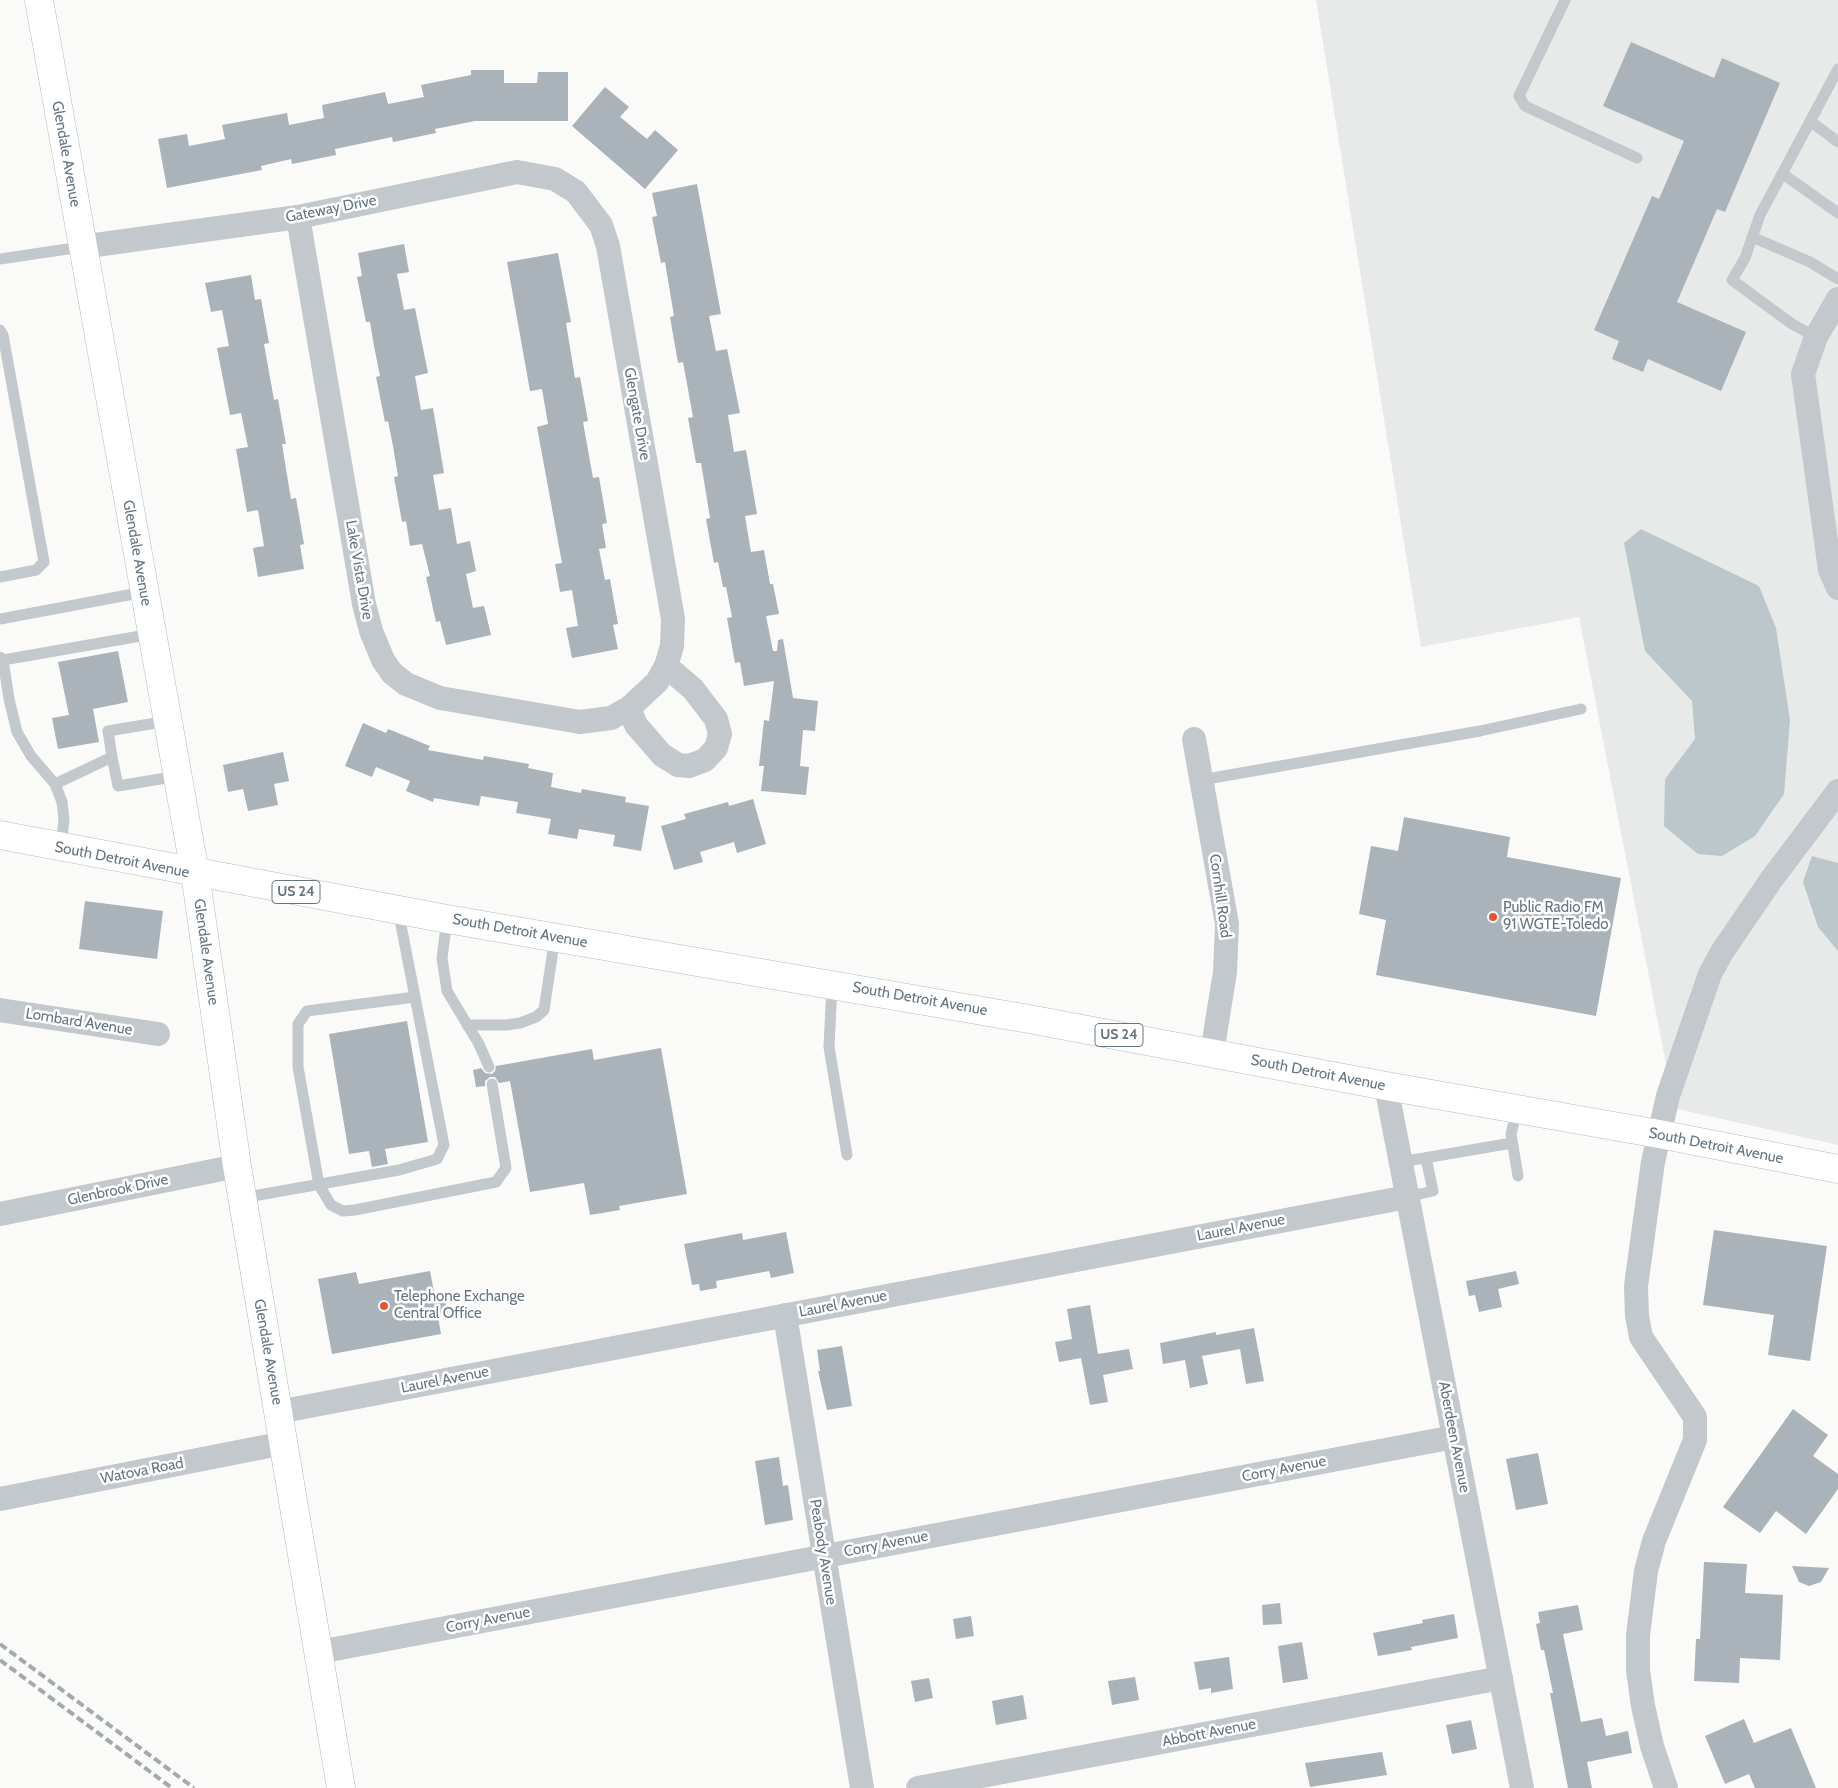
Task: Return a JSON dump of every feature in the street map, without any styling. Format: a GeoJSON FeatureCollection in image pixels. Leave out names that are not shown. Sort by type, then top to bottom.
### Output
{"type":"FeatureCollection","features":[{"type":"Feature","properties":{"kind":"main road","name":"Glendale Avenue"},"geometry":{"type":"LineString","coordinates":[[39,0],[81,247],[195,874],[242,1198],[342,1788]]}},
{"type":"Feature","properties":{"kind":"main road","name":"South Detroit Avenue"},"geometry":{"type":"LineString","coordinates":[[0,836],[195,874],[1212,1052],[1386,1086],[1659,1134],[1838,1169]]}},
{"type":"Feature","properties":{"kind":"street","name":"Gateway Drive"},"geometry":{"type":"LineString","coordinates":[[81,247],[298,217],[492,175],[517,172],[555,179],[576,192]]}},
{"type":"Feature","properties":{"kind":"street","name":"Glengate Drive"},"geometry":{"type":"LineString","coordinates":[[576,192],[601,225],[608,246],[674,619],[669,656]]}},
{"type":"Feature","properties":{"kind":"street","name":"Lake Vista Drive"},"geometry":{"type":"LineString","coordinates":[[298,217],[364,604],[370,631],[383,660],[392,673],[406,684],[440,698],[580,722],[611,718],[629,708],[657,682],[669,656]]}},
{"type":"Feature","properties":{"kind":"street"},"geometry":{"type":"LineString","coordinates":[[1838,299],[1816,337],[1803,374],[1830,570],[1838,588]]}},
{"type":"Feature","properties":{"kind":"street"},"geometry":{"type":"LineString","coordinates":[[629,708],[636,725],[662,756],[678,765],[689,766],[706,760],[716,748],[720,734],[716,719],[669,656]]}},
{"type":"Feature","properties":{"kind":"street","name":"Cornhill Road"},"geometry":{"type":"LineString","coordinates":[[1194,739],[1227,924],[1226,965],[1212,1052]]}},
{"type":"Feature","properties":{"kind":"street"},"geometry":{"type":"LineString","coordinates":[[1666,1788],[1652,1746],[1643,1706],[1638,1670],[1638,1634],[1646,1572],[1654,1542],[1695,1440],[1695,1417],[1641,1338],[1637,1316],[1636,1286],[1653,1162],[1671,1087],[1710,974],[1722,952],[1772,880],[1838,791]]}},
{"type":"Feature","properties":{"kind":"street","name":"Lombard Avenue"},"geometry":{"type":"LineString","coordinates":[[0,1010],[158,1034]]}},
{"type":"Feature","properties":{"kind":"street","name":"Aberdeen Avenue"},"geometry":{"type":"LineString","coordinates":[[1386,1086],[1522,1788]]}},
{"type":"Feature","properties":{"kind":"street","name":"Glenbrook Drive"},"geometry":{"type":"LineString","coordinates":[[0,1214],[237,1166]]}},
{"type":"Feature","properties":{"kind":"street","name":"Laurel Avenue"},"geometry":{"type":"LineString","coordinates":[[278,1412],[1407,1196]]}},
{"type":"Feature","properties":{"kind":"street","name":"Peabody Avenue"},"geometry":{"type":"LineString","coordinates":[[785,1315],[862,1788]]}},
{"type":"Feature","properties":{"kind":"street","name":"Corry Avenue"},"geometry":{"type":"LineString","coordinates":[[319,1652],[1454,1437]]}},
{"type":"Feature","properties":{"kind":"street","name":"Watova Road"},"geometry":{"type":"LineString","coordinates":[[0,1499],[284,1443]]}},
{"type":"Feature","properties":{"kind":"street","name":"Abbott Avenue"},"geometry":{"type":"LineString","coordinates":[[918,1788],[1501,1678]]}},
{"type":"Feature","properties":{"kind":"lane"},"geometry":{"type":"LineString","coordinates":[[1565,0],[1519,96],[1525,106],[1637,158]]}},
{"type":"Feature","properties":{"kind":"lane"},"geometry":{"type":"LineString","coordinates":[[1816,337],[1792,324],[1732,280],[1745,258],[1760,216],[1838,69]]}},
{"type":"Feature","properties":{"kind":"lane"},"geometry":{"type":"LineString","coordinates":[[1810,121],[1838,142]]}},
{"type":"Feature","properties":{"kind":"lane"},"geometry":{"type":"LineString","coordinates":[[1783,174],[1838,213]]}},
{"type":"Feature","properties":{"kind":"lane"},"geometry":{"type":"LineString","coordinates":[[1752,237],[1810,262],[1838,278]]}},
{"type":"Feature","properties":{"kind":"lane"},"geometry":{"type":"LineString","coordinates":[[0,259],[81,247]]}},
{"type":"Feature","properties":{"kind":"lane"},"geometry":{"type":"LineString","coordinates":[[0,330],[3,335],[44,562],[36,570],[0,577]]}},
{"type":"Feature","properties":{"kind":"lane"},"geometry":{"type":"LineString","coordinates":[[0,619],[144,592]]}},
{"type":"Feature","properties":{"kind":"lane"},"geometry":{"type":"LineString","coordinates":[[61,848],[64,819],[62,802],[55,784],[31,756],[17,732],[8,699],[1,658],[152,634]]}},
{"type":"Feature","properties":{"kind":"lane"},"geometry":{"type":"LineString","coordinates":[[1201,780],[1480,731],[1581,709]]}},
{"type":"Feature","properties":{"kind":"lane"},"geometry":{"type":"LineString","coordinates":[[168,721],[108,731],[112,757],[118,786],[178,776]]}},
{"type":"Feature","properties":{"kind":"lane"},"geometry":{"type":"LineString","coordinates":[[55,784],[112,757]]}},
{"type":"Feature","properties":{"kind":"lane"},"geometry":{"type":"LineString","coordinates":[[242,1198],[399,1170],[437,1159],[444,1145],[398,910]]}},
{"type":"Feature","properties":{"kind":"lane"},"geometry":{"type":"LineString","coordinates":[[447,918],[442,958],[447,991],[489,1067]]}},
{"type":"Feature","properties":{"kind":"lane"},"geometry":{"type":"LineString","coordinates":[[467,1025],[520,1023],[536,1017],[544,1010],[556,937]]}},
{"type":"Feature","properties":{"kind":"lane"},"geometry":{"type":"LineString","coordinates":[[832,984],[829,1047],[847,1155]]}},
{"type":"Feature","properties":{"kind":"lane"},"geometry":{"type":"LineString","coordinates":[[415,997],[307,1011],[298,1024],[298,1067],[319,1185],[332,1205],[343,1211],[403,1202],[496,1182],[506,1168],[492,1084]]}},
{"type":"Feature","properties":{"kind":"lane"},"geometry":{"type":"LineString","coordinates":[[1517,1109],[1511,1134],[1518,1176]]}},
{"type":"Feature","properties":{"kind":"lane"},"geometry":{"type":"LineString","coordinates":[[1401,1162],[1512,1143]]}},
{"type":"Feature","properties":{"kind":"lane"},"geometry":{"type":"LineString","coordinates":[[1407,1196],[1433,1191],[1426,1158]]}},
{"type":"Feature","properties":{"kind":"shaded area"},"geometry":{"type":"Polygon","coordinates":[[[1316,0],[1838,0],[1838,1145],[1655,1104],[1666,1064],[1579,617],[1421,647],[1316,0]]]}},
{"type":"Feature","properties":{"kind":"shaded area"},"geometry":{"type":"Polygon","coordinates":[[[1641,529],[1759,586],[1776,628],[1790,720],[1784,794],[1755,836],[1722,856],[1698,854],[1664,826],[1665,779],[1695,739],[1692,701],[1645,651],[1624,543],[1641,529]]]}},
{"type":"Feature","properties":{"kind":"shaded area"},"geometry":{"type":"Polygon","coordinates":[[[1812,856],[1838,863],[1838,951],[1818,927],[1803,882],[1812,856]]]}},
{"type":"Feature","properties":{"kind":"building"},"geometry":{"type":"Polygon","coordinates":[[[1631,42],[1714,78],[1722,58],[1780,83],[1725,212],[1717,209],[1677,302],[1746,332],[1721,391],[1648,359],[1643,372],[1612,359],[1619,341],[1594,330],[1652,196],[1659,199],[1684,141],[1603,106],[1631,42]]]}},
{"type":"Feature","properties":{"kind":"building"},"geometry":{"type":"Polygon","coordinates":[[[471,70],[504,70],[504,83],[537,83],[538,72],[568,72],[568,121],[475,121],[435,129],[436,133],[393,142],[392,137],[335,149],[336,155],[292,164],[291,159],[261,166],[262,170],[167,188],[158,139],[187,134],[189,146],[225,139],[222,125],[287,113],[289,125],[324,118],[322,105],[385,92],[388,104],[424,97],[421,85],[471,75],[471,70]]]}},
{"type":"Feature","properties":{"kind":"building"},"geometry":{"type":"Polygon","coordinates":[[[605,87],[629,107],[620,117],[647,139],[655,130],[678,150],[645,189],[572,126],[605,87]]]}},
{"type":"Feature","properties":{"kind":"building"},"geometry":{"type":"Polygon","coordinates":[[[697,184],[721,314],[709,316],[716,351],[727,349],[740,413],[728,415],[734,452],[746,450],[757,514],[745,516],[751,552],[764,550],[770,584],[773,584],[779,614],[766,616],[773,651],[777,651],[778,640],[783,639],[793,698],[818,701],[815,731],[803,730],[800,766],[809,767],[806,795],[761,791],[764,766],[759,766],[764,720],[769,721],[774,681],[744,686],[740,662],[735,663],[727,618],[732,617],[726,587],[723,587],[718,562],[714,563],[706,519],[710,518],[701,463],[696,463],[688,418],[693,417],[683,362],[678,363],[670,317],[674,316],[665,262],[661,263],[652,217],[657,216],[652,193],[697,184]]]}},
{"type":"Feature","properties":{"kind":"building"},"geometry":{"type":"Polygon","coordinates":[[[404,244],[409,272],[397,274],[404,310],[415,308],[428,373],[415,376],[421,410],[433,408],[444,473],[433,475],[439,510],[451,508],[457,544],[470,541],[476,571],[466,574],[473,608],[484,606],[491,635],[446,645],[440,621],[436,622],[426,577],[430,576],[422,544],[410,546],[406,521],[402,522],[394,477],[398,476],[393,446],[388,421],[385,422],[376,377],[380,376],[370,322],[366,322],[357,277],[362,276],[358,253],[404,244]]]}},
{"type":"Feature","properties":{"kind":"building"},"geometry":{"type":"Polygon","coordinates":[[[558,253],[571,322],[566,323],[575,378],[580,377],[588,421],[583,422],[593,478],[599,477],[607,523],[602,524],[606,548],[599,549],[605,580],[610,579],[618,624],[613,625],[618,649],[572,658],[566,628],[578,626],[572,590],[560,592],[555,564],[562,563],[537,427],[548,424],[542,389],[530,391],[507,262],[558,253]]]}},
{"type":"Feature","properties":{"kind":"building"},"geometry":{"type":"Polygon","coordinates":[[[251,275],[255,300],[261,299],[269,343],[264,344],[274,400],[278,399],[286,444],[282,444],[291,499],[296,498],[304,544],[300,545],[304,569],[258,577],[253,548],[264,546],[258,510],[247,512],[236,449],[248,447],[241,413],[230,415],[217,348],[229,346],[222,310],[211,312],[205,283],[251,275]]]}},
{"type":"Feature","properties":{"kind":"building"},"geometry":{"type":"Polygon","coordinates":[[[118,651],[128,702],[93,709],[99,742],[58,749],[52,718],[69,715],[58,662],[118,651]]]}},
{"type":"Feature","properties":{"kind":"building"},"geometry":{"type":"Polygon","coordinates":[[[363,723],[386,733],[388,729],[430,746],[428,750],[483,760],[484,756],[529,764],[528,768],[553,773],[551,787],[581,793],[582,789],[626,797],[625,802],[649,806],[641,851],[613,846],[615,835],[579,829],[577,839],[548,834],[551,819],[516,813],[518,802],[481,796],[479,806],[434,798],[433,802],[406,791],[410,781],[376,767],[372,777],[345,766],[363,723]]]}},
{"type":"Feature","properties":{"kind":"building"},"geometry":{"type":"Polygon","coordinates":[[[283,752],[289,781],[274,784],[278,805],[248,811],[243,789],[228,792],[223,765],[283,752]]]}},
{"type":"Feature","properties":{"kind":"building"},"geometry":{"type":"Polygon","coordinates":[[[753,799],[766,844],[737,853],[734,842],[700,852],[703,862],[674,870],[661,826],[686,819],[684,814],[728,802],[729,806],[753,799]]]}},
{"type":"Feature","properties":{"kind":"building","name":"Public Radio FM 91 WGTE-Toledo"},"geometry":{"type":"Polygon","coordinates":[[[1404,817],[1510,837],[1507,857],[1621,878],[1596,1016],[1376,975],[1386,920],[1359,914],[1371,846],[1398,851],[1404,817]]]}},
{"type":"Feature","properties":{"kind":"building"},"geometry":{"type":"Polygon","coordinates":[[[85,901],[163,911],[157,959],[79,949],[85,901]]]}},
{"type":"Feature","properties":{"kind":"building"},"geometry":{"type":"Polygon","coordinates":[[[407,1021],[428,1142],[385,1149],[388,1164],[372,1167],[369,1151],[349,1154],[329,1034],[407,1021]]]}},
{"type":"Feature","properties":{"kind":"building"},"geometry":{"type":"Polygon","coordinates":[[[661,1048],[687,1194],[619,1206],[620,1210],[590,1215],[584,1183],[530,1192],[510,1081],[499,1083],[495,1077],[490,1077],[485,1081],[485,1086],[476,1087],[473,1070],[481,1068],[485,1073],[492,1074],[496,1066],[592,1049],[594,1060],[661,1048]]]}},
{"type":"Feature","properties":{"kind":"building"},"geometry":{"type":"Polygon","coordinates":[[[1714,1230],[1827,1246],[1810,1361],[1768,1355],[1774,1315],[1703,1305],[1714,1230]]]}},
{"type":"Feature","properties":{"kind":"building"},"geometry":{"type":"Polygon","coordinates":[[[786,1232],[794,1273],[771,1278],[769,1271],[716,1281],[717,1288],[700,1291],[699,1284],[692,1285],[684,1244],[742,1233],[743,1240],[786,1232]]]}},
{"type":"Feature","properties":{"kind":"building","name":"Telephone Exchange Central Office"},"geometry":{"type":"Polygon","coordinates":[[[430,1271],[435,1297],[444,1295],[448,1315],[438,1317],[441,1334],[332,1354],[318,1279],[356,1272],[359,1284],[430,1271]]]}},
{"type":"Feature","properties":{"kind":"building"},"geometry":{"type":"Polygon","coordinates":[[[1516,1271],[1519,1284],[1498,1289],[1502,1307],[1479,1312],[1475,1295],[1469,1296],[1466,1281],[1516,1271]]]}},
{"type":"Feature","properties":{"kind":"building"},"geometry":{"type":"Polygon","coordinates":[[[1090,1305],[1098,1354],[1129,1349],[1133,1369],[1103,1375],[1108,1402],[1090,1405],[1081,1358],[1059,1362],[1055,1342],[1072,1339],[1067,1309],[1090,1305]]]}},
{"type":"Feature","properties":{"kind":"building"},"geometry":{"type":"Polygon","coordinates":[[[1254,1328],[1264,1381],[1246,1384],[1240,1349],[1202,1356],[1208,1384],[1190,1388],[1185,1360],[1163,1364],[1160,1343],[1216,1332],[1216,1335],[1254,1328]]]}},
{"type":"Feature","properties":{"kind":"building"},"geometry":{"type":"Polygon","coordinates":[[[842,1346],[852,1406],[827,1410],[818,1371],[820,1371],[817,1350],[842,1346]]]}},
{"type":"Feature","properties":{"kind":"building"},"geometry":{"type":"Polygon","coordinates":[[[1793,1409],[1828,1435],[1813,1456],[1838,1474],[1838,1489],[1806,1534],[1776,1511],[1760,1533],[1723,1507],[1793,1409]]]}},
{"type":"Feature","properties":{"kind":"building"},"geometry":{"type":"Polygon","coordinates":[[[1538,1453],[1548,1504],[1516,1510],[1506,1459],[1538,1453]]]}},
{"type":"Feature","properties":{"kind":"building"},"geometry":{"type":"Polygon","coordinates":[[[779,1457],[783,1486],[788,1485],[793,1520],[765,1525],[755,1461],[779,1457]]]}},
{"type":"Feature","properties":{"kind":"building"},"geometry":{"type":"Polygon","coordinates":[[[1704,1562],[1747,1564],[1745,1593],[1783,1595],[1780,1660],[1740,1658],[1739,1683],[1694,1681],[1696,1639],[1700,1639],[1704,1562]]]}},
{"type":"Feature","properties":{"kind":"building"},"geometry":{"type":"Polygon","coordinates":[[[1792,1566],[1829,1568],[1821,1582],[1809,1586],[1799,1582],[1792,1566]]]}},
{"type":"Feature","properties":{"kind":"building"},"geometry":{"type":"Polygon","coordinates":[[[1280,1603],[1282,1624],[1263,1625],[1262,1605],[1280,1603]]]}},
{"type":"Feature","properties":{"kind":"building"},"geometry":{"type":"Polygon","coordinates":[[[1578,1605],[1583,1630],[1563,1634],[1581,1722],[1602,1718],[1606,1736],[1628,1731],[1632,1753],[1587,1762],[1592,1788],[1568,1788],[1550,1693],[1553,1693],[1544,1650],[1541,1650],[1536,1624],[1540,1623],[1538,1612],[1578,1605]]]}},
{"type":"Feature","properties":{"kind":"building"},"geometry":{"type":"Polygon","coordinates":[[[1454,1614],[1458,1638],[1411,1647],[1412,1650],[1378,1656],[1373,1633],[1423,1623],[1422,1620],[1454,1614]]]}},
{"type":"Feature","properties":{"kind":"building"},"geometry":{"type":"Polygon","coordinates":[[[971,1616],[974,1636],[956,1639],[953,1619],[971,1616]]]}},
{"type":"Feature","properties":{"kind":"building"},"geometry":{"type":"Polygon","coordinates":[[[1302,1642],[1308,1679],[1283,1683],[1278,1646],[1302,1642]]]}},
{"type":"Feature","properties":{"kind":"building"},"geometry":{"type":"Polygon","coordinates":[[[1229,1657],[1233,1689],[1211,1693],[1211,1688],[1199,1690],[1194,1662],[1229,1657]]]}},
{"type":"Feature","properties":{"kind":"building"},"geometry":{"type":"Polygon","coordinates":[[[1135,1677],[1139,1700],[1112,1705],[1108,1681],[1135,1677]]]}},
{"type":"Feature","properties":{"kind":"building"},"geometry":{"type":"Polygon","coordinates":[[[929,1678],[933,1698],[915,1702],[911,1681],[929,1678]]]}},
{"type":"Feature","properties":{"kind":"building"},"geometry":{"type":"Polygon","coordinates":[[[1023,1695],[1027,1719],[996,1725],[992,1701],[1023,1695]]]}},
{"type":"Feature","properties":{"kind":"building"},"geometry":{"type":"Polygon","coordinates":[[[1744,1719],[1754,1743],[1791,1728],[1816,1788],[1755,1788],[1749,1774],[1725,1784],[1705,1736],[1744,1719]]]}},
{"type":"Feature","properties":{"kind":"building"},"geometry":{"type":"Polygon","coordinates":[[[1471,1720],[1477,1749],[1452,1754],[1446,1725],[1471,1720]]]}},
{"type":"Feature","properties":{"kind":"building"},"geometry":{"type":"Polygon","coordinates":[[[1382,1752],[1387,1775],[1310,1787],[1305,1763],[1382,1752]]]}},
{"type":"Feature","properties":{"kind":"railway"},"geometry":{"type":"LineString","coordinates":[[0,1644],[194,1788]]}},
{"type":"Feature","properties":{"kind":"railway"},"geometry":{"type":"LineString","coordinates":[[0,1660],[172,1788]]}},
{"type":"Feature","properties":{"kind":"place","name":"Public Radio FM 91 WGTE-Toledo"},"geometry":{"type":"Point","coordinates":[1493,917]}},
{"type":"Feature","properties":{"kind":"place","name":"Telephone Exchange Central Office"},"geometry":{"type":"Point","coordinates":[384,1306]}}]}
